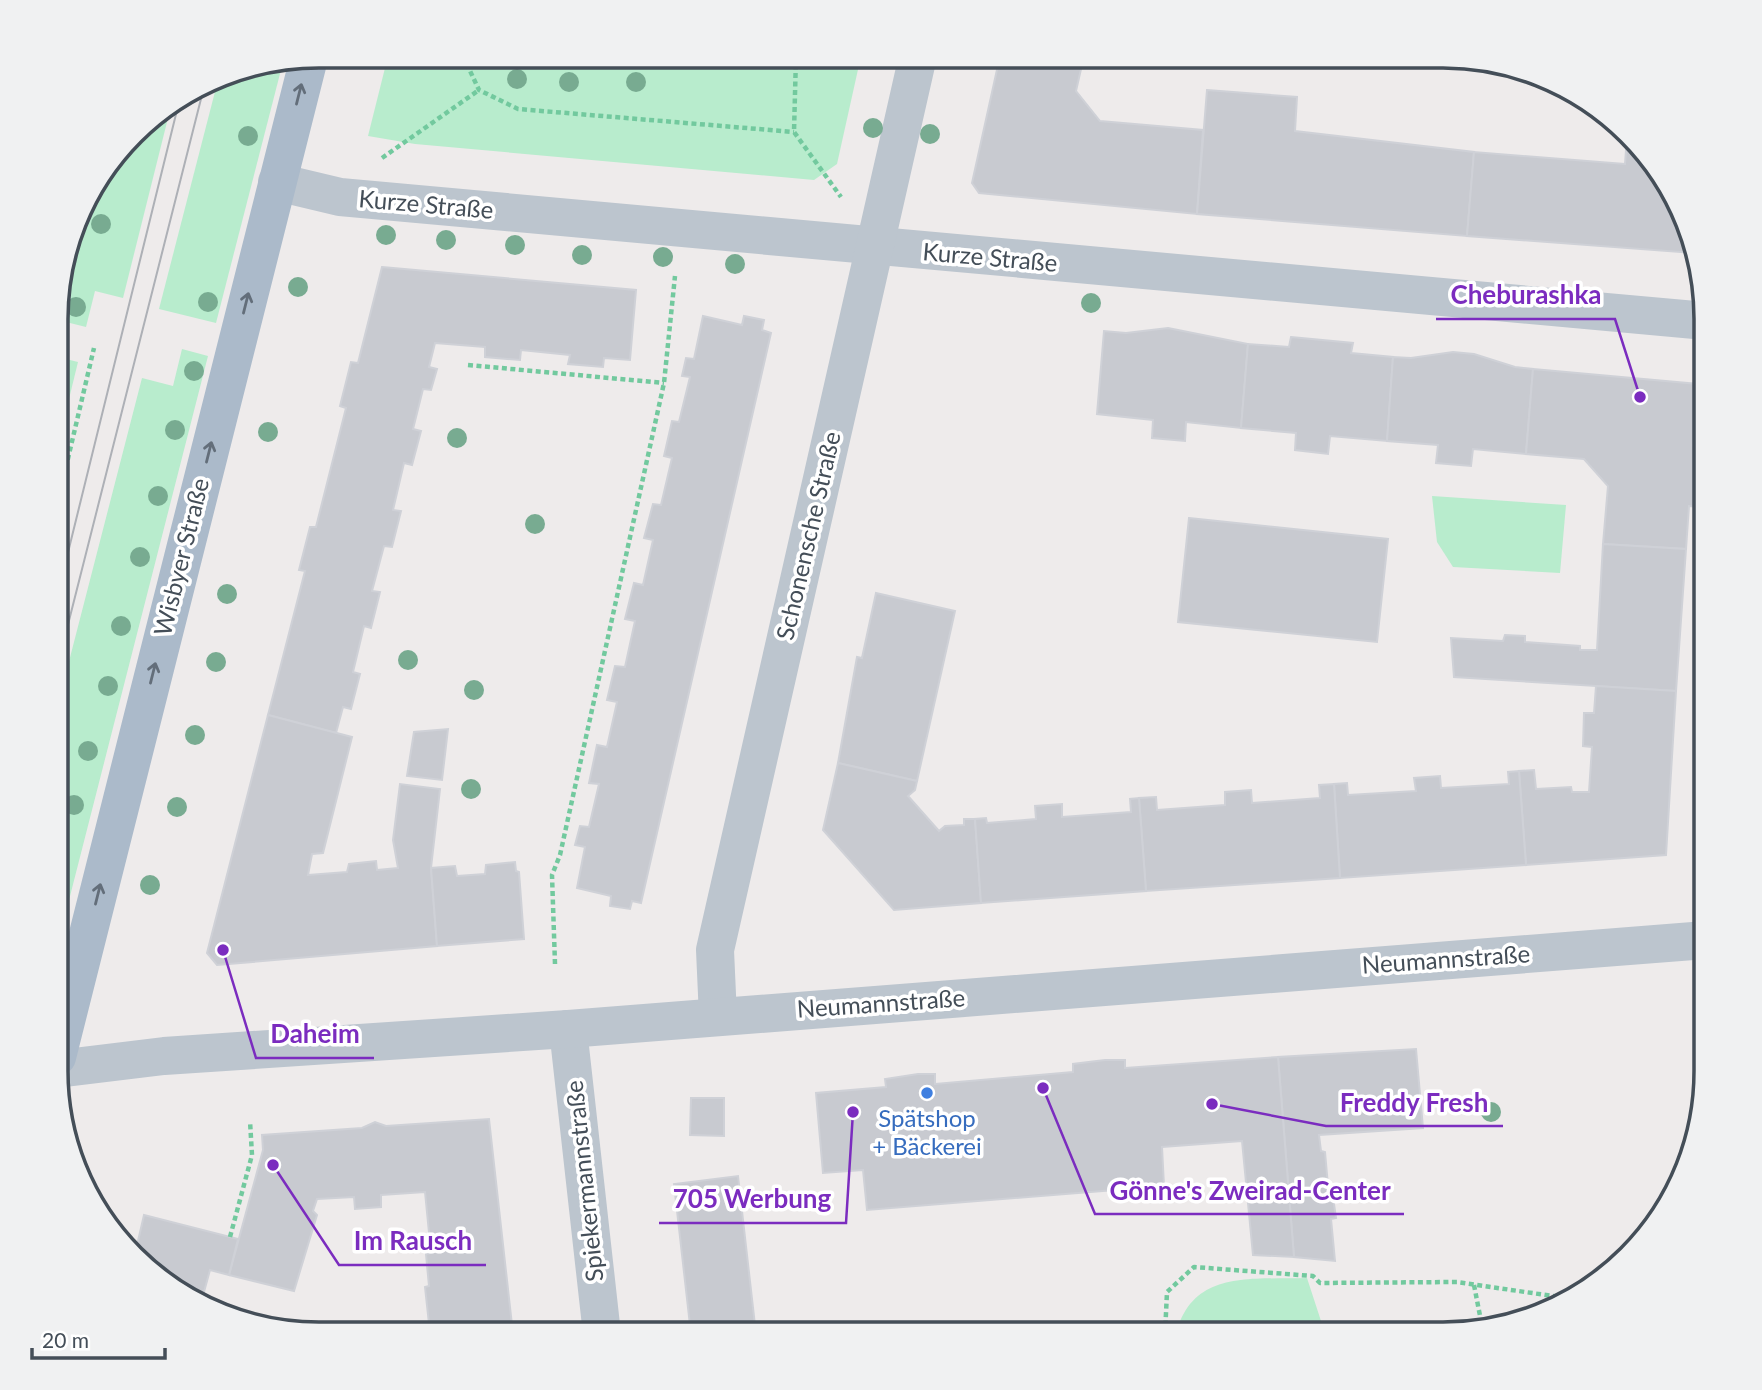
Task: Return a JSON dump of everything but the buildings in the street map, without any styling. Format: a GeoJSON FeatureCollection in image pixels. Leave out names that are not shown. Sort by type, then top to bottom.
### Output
{"type":"FeatureCollection","features":[{"type":"Feature","properties":{"kind":"main road","name":"Wisbyer Straße"},"geometry":{"type":"LineString","coordinates":[[68,1013],[306,69]]}},
{"type":"Feature","properties":{"kind":"street","name":"Schonensche Straße"},"geometry":{"type":"LineString","coordinates":[[718,1017],[715,950],[915,68]]}},
{"type":"Feature","properties":{"kind":"street","name":"Kurze Straße"},"geometry":{"type":"LineString","coordinates":[[277,182],[340,197],[874,248],[1694,320]]}},
{"type":"Feature","properties":{"kind":"street","name":"Neumannstraße"},"geometry":{"type":"LineString","coordinates":[[68,1068],[164,1056],[568,1029],[1694,941]]}},
{"type":"Feature","properties":{"kind":"street","name":"Spiekermannstraße"},"geometry":{"type":"LineString","coordinates":[[568,1029],[601,1322]]}},
{"type":"Feature","properties":{"kind":"path"},"geometry":{"type":"LineString","coordinates":[[469,68],[479,90],[517,109],[794,132]]}},
{"type":"Feature","properties":{"kind":"path"},"geometry":{"type":"LineString","coordinates":[[796,68],[794,132],[844,201]]}},
{"type":"Feature","properties":{"kind":"path"},"geometry":{"type":"LineString","coordinates":[[381,159],[479,90]]}},
{"type":"Feature","properties":{"kind":"path"},"geometry":{"type":"LineString","coordinates":[[555,964],[552,875],[560,855],[664,383],[675,276]]}},
{"type":"Feature","properties":{"kind":"path"},"geometry":{"type":"LineString","coordinates":[[68,458],[94,348]]}},
{"type":"Feature","properties":{"kind":"path"},"geometry":{"type":"LineString","coordinates":[[468,365],[664,383]]}},
{"type":"Feature","properties":{"kind":"path"},"geometry":{"type":"LineString","coordinates":[[230,1237],[252,1155],[250,1121]]}},
{"type":"Feature","properties":{"kind":"path"},"geometry":{"type":"LineString","coordinates":[[1166,1322],[1167,1292],[1194,1267],[1313,1276],[1320,1283],[1474,1284],[1554,1296]]}},
{"type":"Feature","properties":{"kind":"path"},"geometry":{"type":"LineString","coordinates":[[1474,1284],[1481,1319]]}},
{"type":"Feature","properties":{"kind":"green space"},"geometry":{"type":"Polygon","coordinates":[[[385,68],[858,68],[837,164],[814,180],[415,144],[368,136],[385,68]]]}},
{"type":"Feature","properties":{"kind":"green space"},"geometry":{"type":"Polygon","coordinates":[[[281,71],[216,323],[159,309],[215,91],[281,71]]]}},
{"type":"Feature","properties":{"kind":"green space"},"geometry":{"type":"Polygon","coordinates":[[[168,119],[123,298],[95,291],[86,327],[68,322],[68,319],[73,270],[87,223],[120,166],[168,119]]]}},
{"type":"Feature","properties":{"kind":"green space"},"geometry":{"type":"Polygon","coordinates":[[[182,349],[208,356],[68,904],[68,665],[142,378],[173,386],[182,349]]]}},
{"type":"Feature","properties":{"kind":"green space"},"geometry":{"type":"Polygon","coordinates":[[[68,360],[78,362],[68,403],[68,360]]]}},
{"type":"Feature","properties":{"kind":"green space"},"geometry":{"type":"Polygon","coordinates":[[[1432,496],[1566,505],[1560,573],[1453,567],[1437,542],[1432,496]]]}},
{"type":"Feature","properties":{"kind":"green space"},"geometry":{"type":"Polygon","coordinates":[[[1307,1278],[1321,1321],[1181,1322],[1196,1298],[1210,1288],[1227,1282],[1307,1278]]]}},
{"type":"Feature","properties":{"kind":"tram line"},"geometry":{"type":"LineString","coordinates":[[68,625],[201,98]]}},
{"type":"Feature","properties":{"kind":"tram line"},"geometry":{"type":"LineString","coordinates":[[68,552],[176,113]]}},
{"type":"Feature","properties":{"kind":"place","name":"Cheburashka"},"geometry":{"type":"Point","coordinates":[1640,397]}},
{"type":"Feature","properties":{"kind":"place","name":"Daheim"},"geometry":{"type":"Point","coordinates":[223,950]}},
{"type":"Feature","properties":{"kind":"place","name":"Gönne's Zweirad-Center"},"geometry":{"type":"Point","coordinates":[1043,1088]}},
{"type":"Feature","properties":{"kind":"place","name":"Spätshop + Bäckerei"},"geometry":{"type":"Point","coordinates":[927,1093]}},
{"type":"Feature","properties":{"kind":"place","name":"Freddy Fresh"},"geometry":{"type":"Point","coordinates":[1212,1104]}},
{"type":"Feature","properties":{"kind":"place","name":"705 Werbung"},"geometry":{"type":"Point","coordinates":[853,1112]}},
{"type":"Feature","properties":{"kind":"place","name":"Im Rausch"},"geometry":{"type":"Point","coordinates":[273,1165]}}]}
